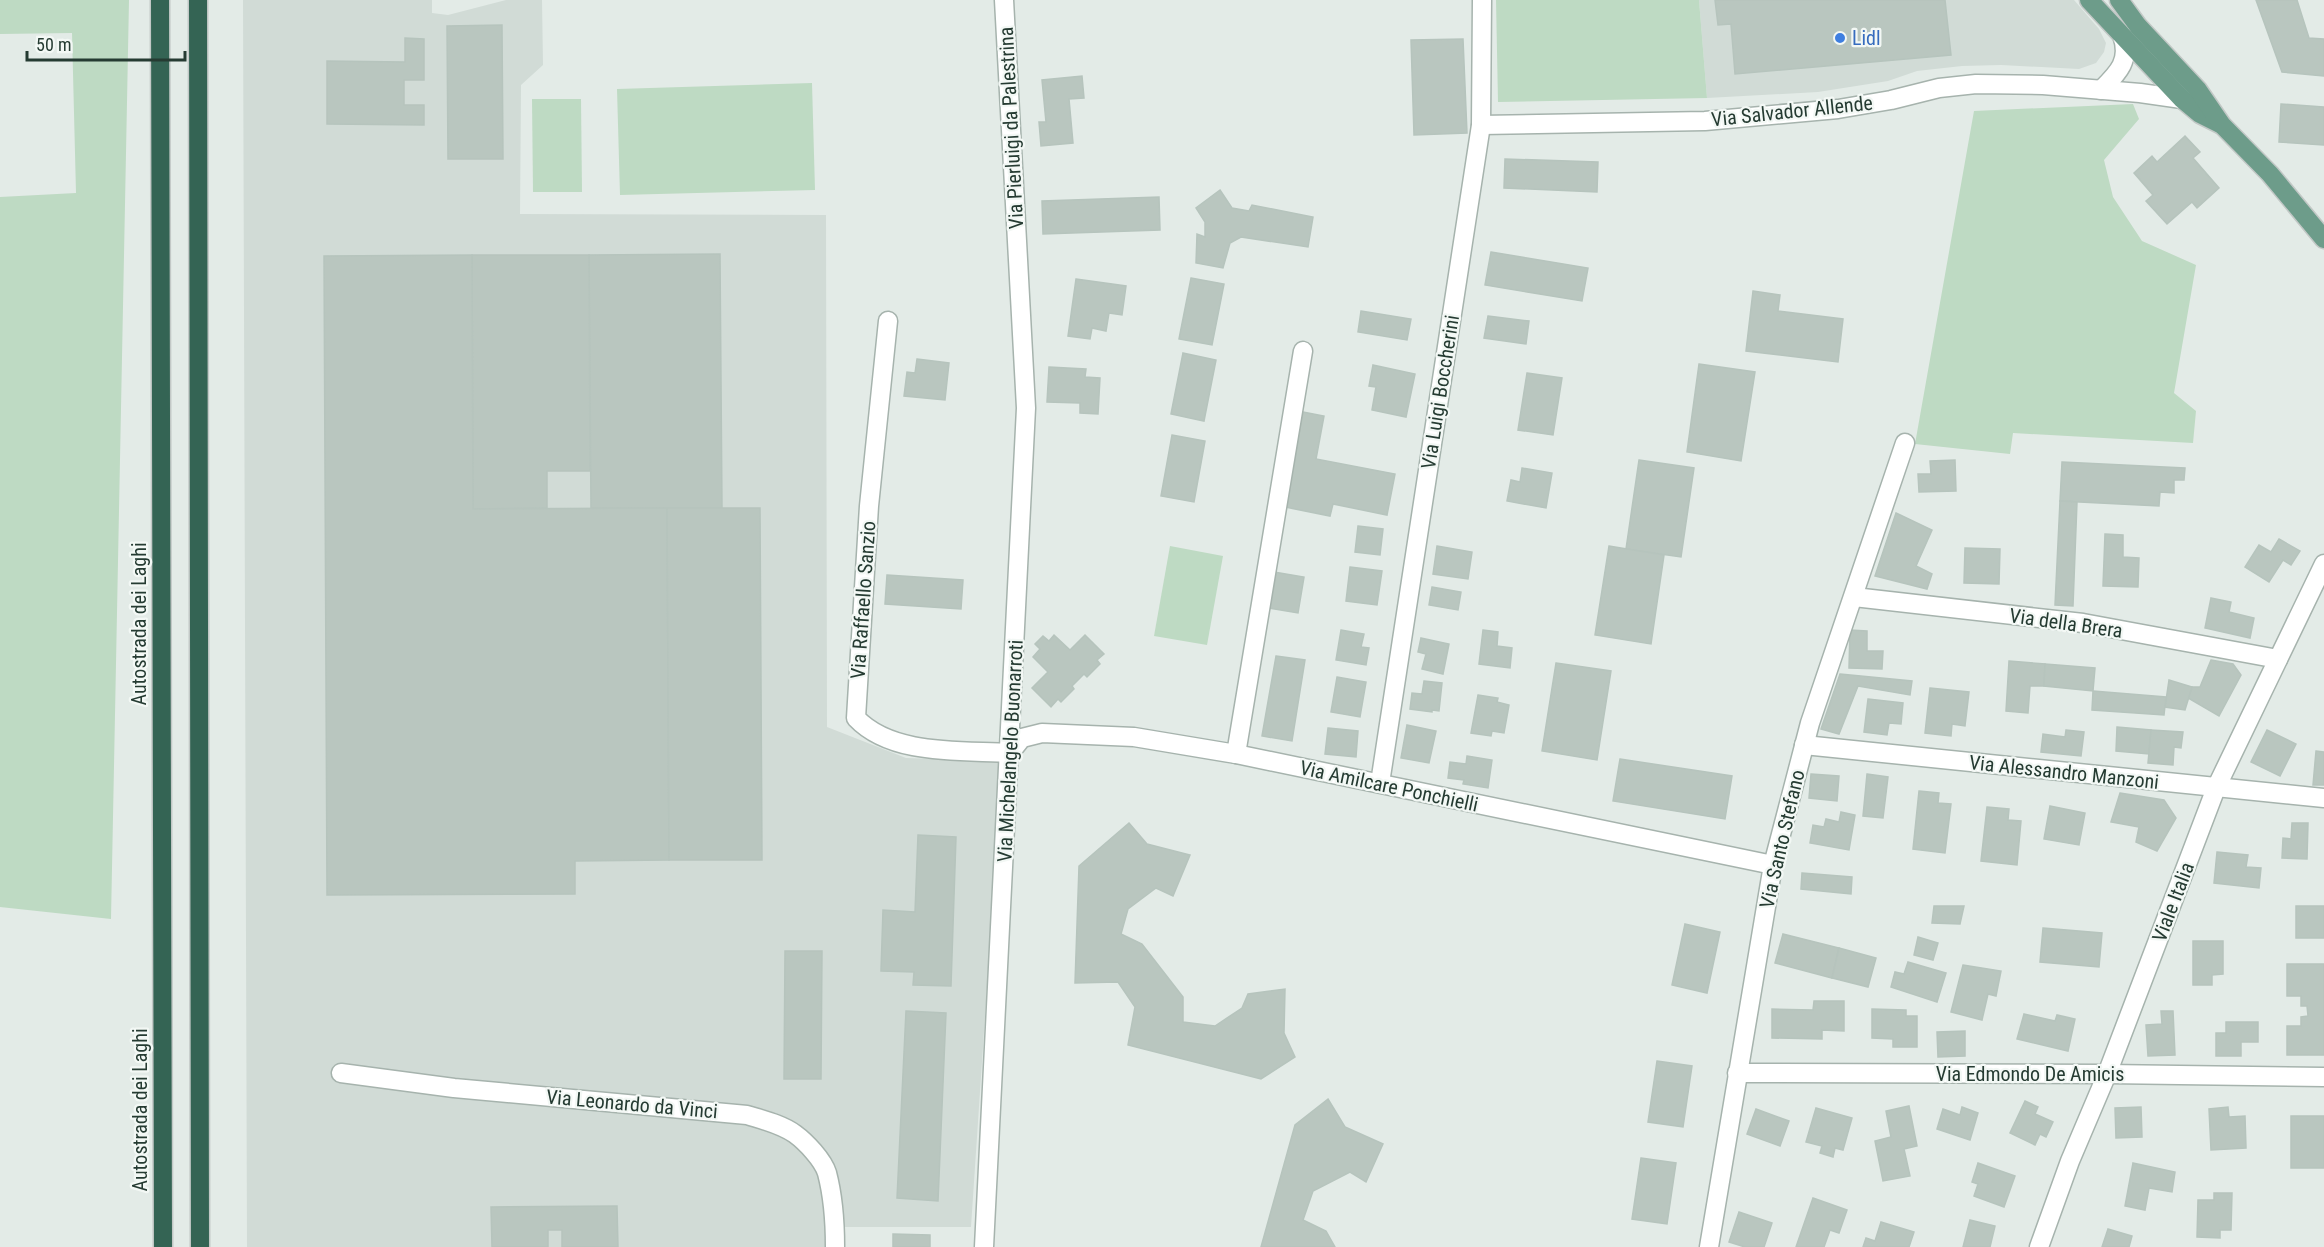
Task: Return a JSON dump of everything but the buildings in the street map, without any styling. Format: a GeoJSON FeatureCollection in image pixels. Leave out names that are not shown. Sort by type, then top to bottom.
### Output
{"type":"FeatureCollection","features":[{"type":"Feature","properties":{"kind":"highway","name":"Autostrada dei Laghi"},"geometry":{"type":"LineString","coordinates":[[160,0],[162,1247]]}},
{"type":"Feature","properties":{"kind":"highway"},"geometry":{"type":"LineString","coordinates":[[198,0],[200,1247]]}},
{"type":"Feature","properties":{"kind":"main road"},"geometry":{"type":"LineString","coordinates":[[2089,0],[2182,99],[2200,114],[2222,124]]}},
{"type":"Feature","properties":{"kind":"main road"},"geometry":{"type":"LineString","coordinates":[[2119,0],[2138,26],[2198,90],[2222,124],[2270,174],[2324,239]]}},
{"type":"Feature","properties":{"kind":"street","name":"Via Pierluigi da Palestrina"},"geometry":{"type":"LineString","coordinates":[[1004,0],[1018,256]]}},
{"type":"Feature","properties":{"kind":"street","name":"Via Luigi Boccherini"},"geometry":{"type":"LineString","coordinates":[[1380,783],[1482,125],[1482,0]]}},
{"type":"Feature","properties":{"kind":"street"},"geometry":{"type":"LineString","coordinates":[[2101,90],[2117,74],[2125,57],[2126,47],[2122,35]]}},
{"type":"Feature","properties":{"kind":"street","name":"Via Salvador Allende"},"geometry":{"type":"LineString","coordinates":[[1482,125],[1716,120],[1838,109],[1939,88],[1976,84],[2043,85],[2182,99]]}},
{"type":"Feature","properties":{"kind":"street","name":"Via Michelangelo Buonarroti"},"geometry":{"type":"LineString","coordinates":[[984,1247],[1026,408],[1018,256]]}},
{"type":"Feature","properties":{"kind":"street","name":"Via Raffaello Sanzio"},"geometry":{"type":"LineString","coordinates":[[888,321],[869,506],[856,718],[866,729],[908,746],[1010,753]]}},
{"type":"Feature","properties":{"kind":"street"},"geometry":{"type":"LineString","coordinates":[[1236,754],[1303,351]]}},
{"type":"Feature","properties":{"kind":"street","name":"Via Santo Stefano"},"geometry":{"type":"LineString","coordinates":[[1708,1247],[1773,865],[1810,723],[1905,443]]}},
{"type":"Feature","properties":{"kind":"street","name":"Viale Italia"},"geometry":{"type":"LineString","coordinates":[[2039,1247],[2070,1161],[2107,1074],[2216,788],[2324,564]]}},
{"type":"Feature","properties":{"kind":"street","name":"Via della Brera"},"geometry":{"type":"LineString","coordinates":[[1854,597],[2083,624],[2278,659]]}},
{"type":"Feature","properties":{"kind":"street","name":"Via Amilcare Ponchielli"},"geometry":{"type":"LineString","coordinates":[[1010,753],[1022,738],[1042,733],[1134,737],[1236,754],[1773,865]]}},
{"type":"Feature","properties":{"kind":"street","name":"Via Alessandro Manzoni"},"geometry":{"type":"LineString","coordinates":[[1804,745],[2324,798]]}},
{"type":"Feature","properties":{"kind":"street","name":"Via Leonardo da Vinci"},"geometry":{"type":"LineString","coordinates":[[341,1073],[454,1088],[747,1114],[795,1134],[812,1150],[826,1171],[835,1230],[835,1247]]}},
{"type":"Feature","properties":{"kind":"street","name":"Via Edmondo De Amicis"},"geometry":{"type":"LineString","coordinates":[[1737,1073],[2324,1077]]}},
{"type":"Feature","properties":{"kind":"shaded area"},"geometry":{"type":"Polygon","coordinates":[[[243,0],[432,0],[432,13],[448,15],[506,0],[542,0],[543,65],[521,85],[520,214],[826,215],[827,727],[906,758],[1002,761],[971,1227],[831,1227],[830,1247],[247,1247],[243,0]]]}},
{"type":"Feature","properties":{"kind":"shaded area"},"geometry":{"type":"Polygon","coordinates":[[[1699,0],[2074,0],[2099,29],[2106,43],[2104,52],[2096,63],[2079,69],[2001,65],[1962,66],[1917,71],[1888,81],[1818,92],[1707,98],[1699,0]]]}},
{"type":"Feature","properties":{"kind":"green space"},"geometry":{"type":"Polygon","coordinates":[[[0,0],[129,0],[111,919],[0,907],[0,197],[76,193],[72,33],[0,34],[0,0]]]}},
{"type":"Feature","properties":{"kind":"green space"},"geometry":{"type":"Polygon","coordinates":[[[1496,0],[1699,0],[1707,98],[1498,102],[1496,0]]]}},
{"type":"Feature","properties":{"kind":"green space"},"geometry":{"type":"Polygon","coordinates":[[[812,83],[815,190],[620,195],[617,89],[812,83]]]}},
{"type":"Feature","properties":{"kind":"green space"},"geometry":{"type":"Polygon","coordinates":[[[532,99],[581,99],[582,192],[533,192],[532,99]]]}},
{"type":"Feature","properties":{"kind":"green space"},"geometry":{"type":"Polygon","coordinates":[[[2133,104],[2139,119],[2104,160],[2113,197],[2142,241],[2196,265],[2174,393],[2196,411],[2193,443],[2013,433],[2010,454],[1915,444],[1974,111],[2133,104]]]}},
{"type":"Feature","properties":{"kind":"green space"},"geometry":{"type":"Polygon","coordinates":[[[1170,546],[1223,556],[1207,645],[1154,636],[1170,546]]]}},
{"type":"Feature","properties":{"kind":"place","name":"Lidl"},"geometry":{"type":"Point","coordinates":[1840,38]}}]}
